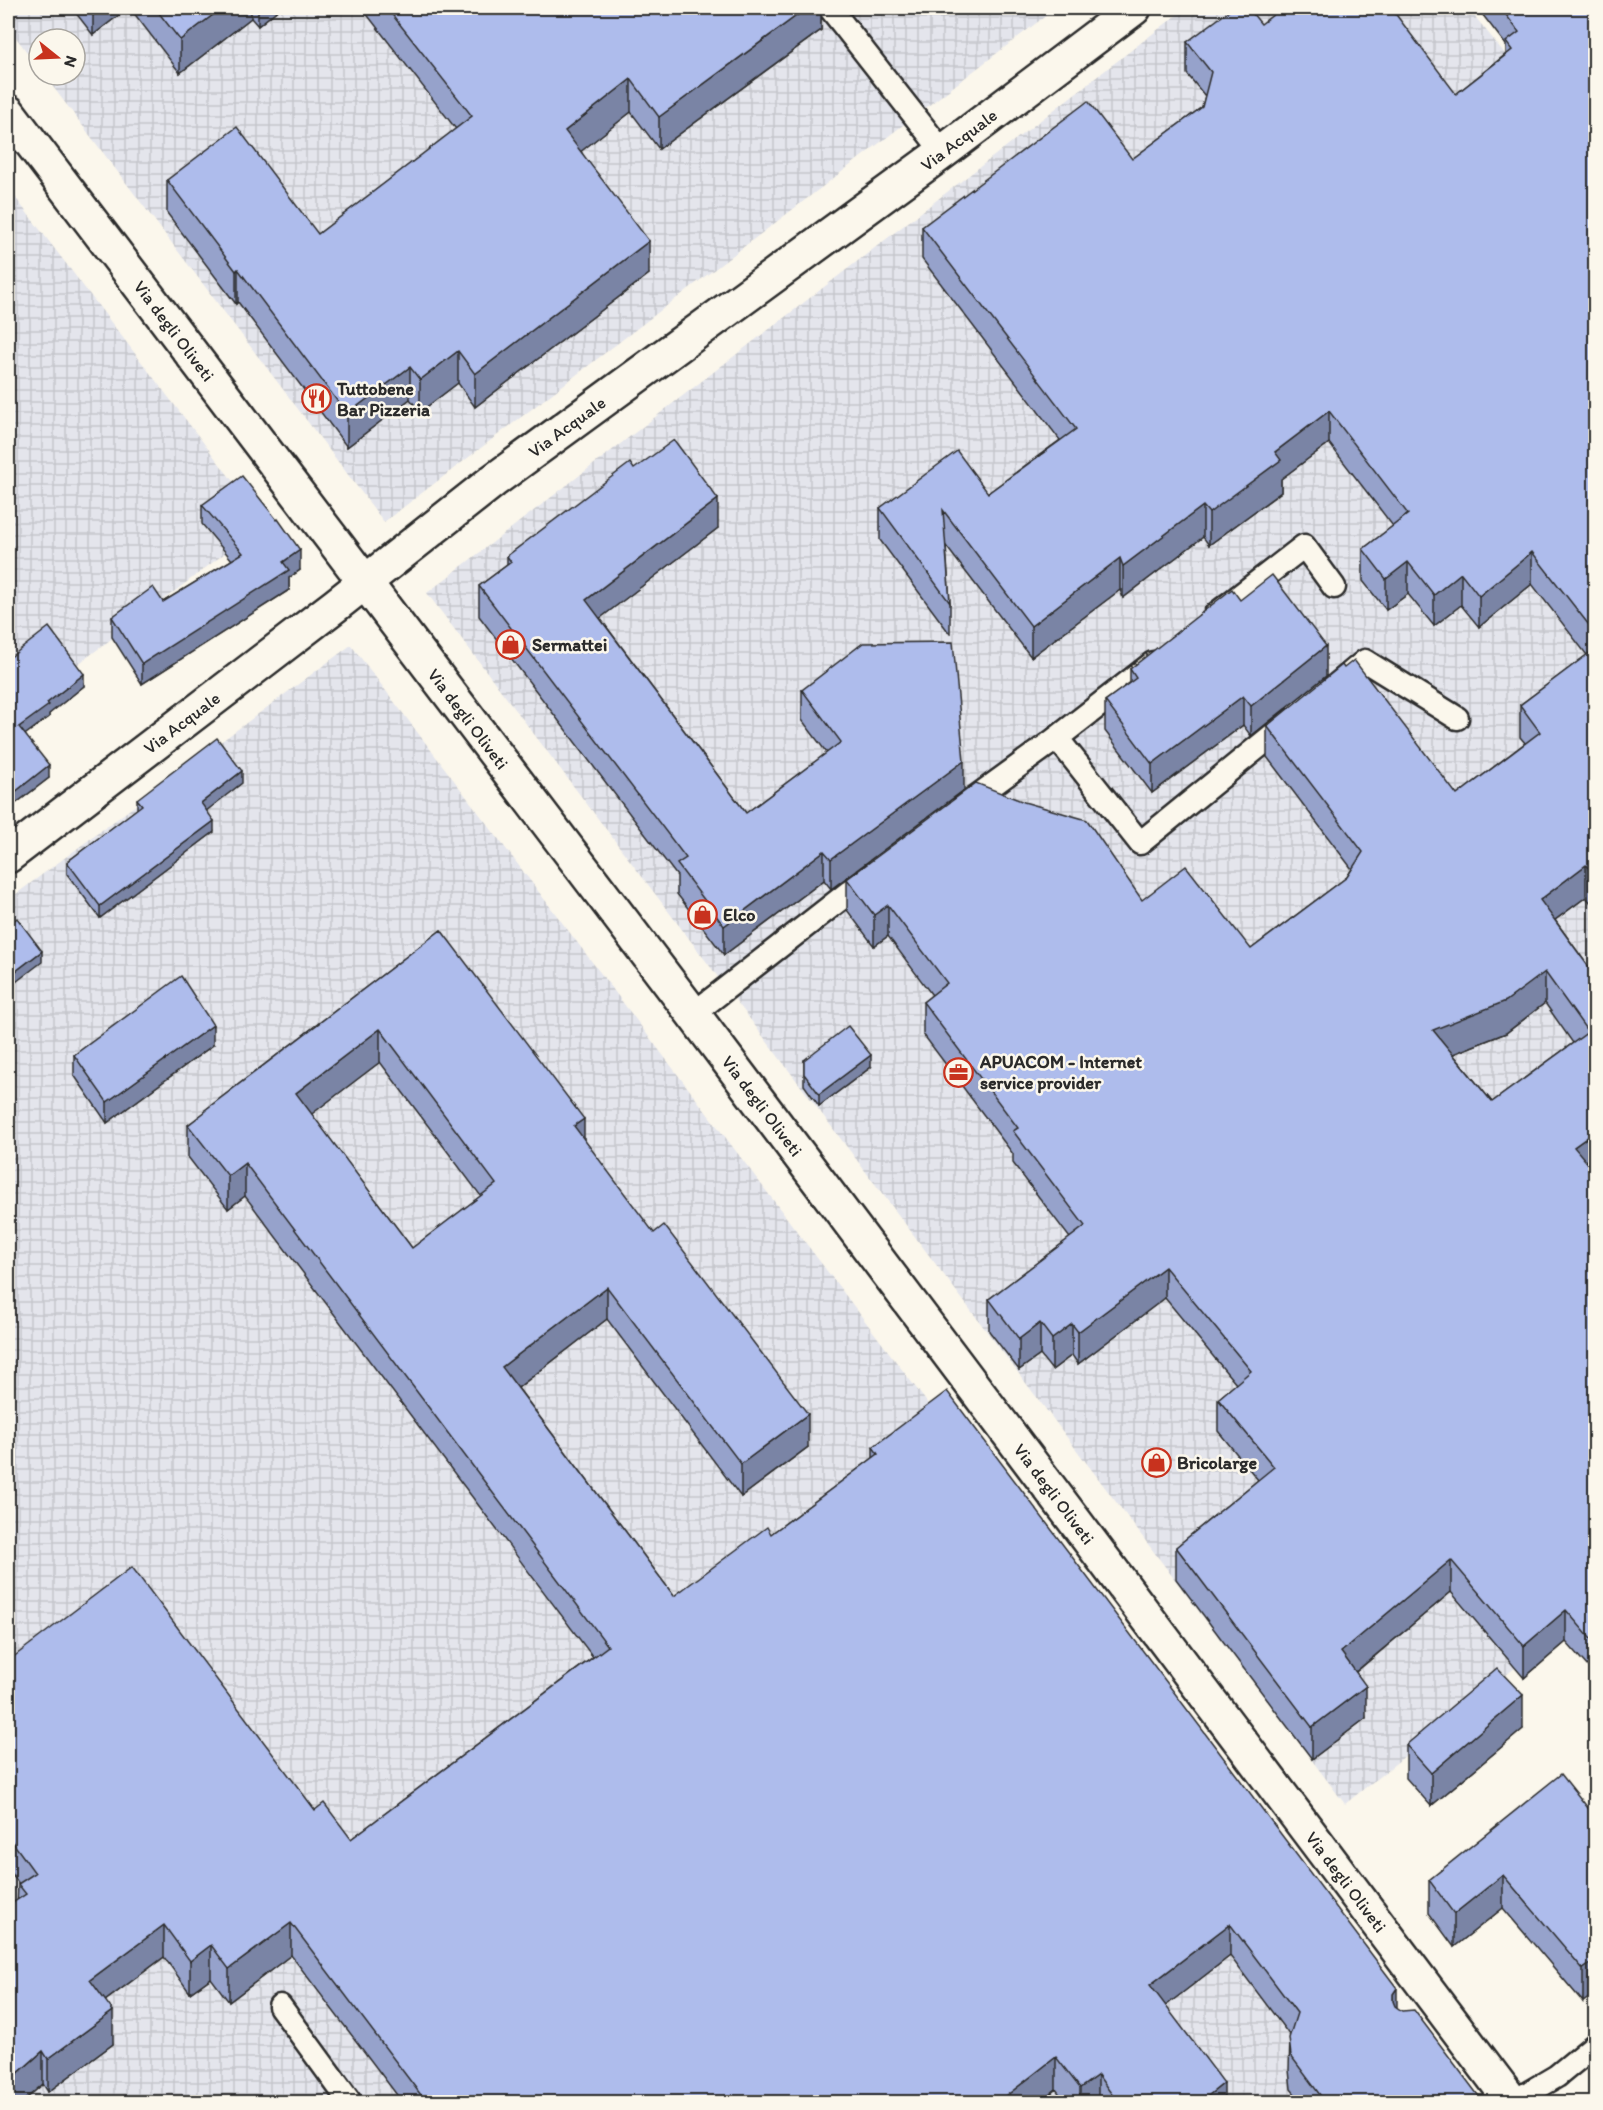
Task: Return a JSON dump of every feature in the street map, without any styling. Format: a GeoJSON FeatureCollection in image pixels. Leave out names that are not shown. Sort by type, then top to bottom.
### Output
{"type":"FeatureCollection","features":[{"type":"Feature","properties":{"kind":"main road","name":"Via Acquale"},"geometry":{"type":"LineString","coordinates":[[8,856],[493,481],[943,152],[1134,8]]}},
{"type":"Feature","properties":{"kind":"main road","name":"Via degli Oliveti"},"geometry":{"type":"LineString","coordinates":[[8,112],[693,1014],[1431,2012],[1513,2103]]}},
{"type":"Feature","properties":{"kind":"lane"},"geometry":{"type":"LineString","coordinates":[[831,8],[943,152]]}},
{"type":"Feature","properties":{"kind":"lane"},"geometry":{"type":"LineString","coordinates":[[1201,626],[1304,546],[1335,587]]}},
{"type":"Feature","properties":{"kind":"lane"},"geometry":{"type":"LineString","coordinates":[[952,816],[1057,738],[1173,647]]}},
{"type":"Feature","properties":{"kind":"lane"},"geometry":{"type":"LineString","coordinates":[[1057,738],[1140,843],[1365,661],[1456,718]]}},
{"type":"Feature","properties":{"kind":"lane"},"geometry":{"type":"LineString","coordinates":[[693,1014],[885,865]]}},
{"type":"Feature","properties":{"kind":"lane"},"geometry":{"type":"LineString","coordinates":[[280,2006],[350,2103]]}},
{"type":"Feature","properties":{"kind":"lane"},"geometry":{"type":"LineString","coordinates":[[1513,2103],[1557,2076],[1596,2044]]}},
{"type":"Feature","properties":{"kind":"shaded area"},"geometry":{"type":"Polygon","coordinates":[[[8,8],[1056,8],[384,522],[53,87],[87,87],[87,27],[27,27],[27,52],[8,27],[8,8]]]}},
{"type":"Feature","properties":{"kind":"shaded area"},"geometry":{"type":"Polygon","coordinates":[[[1186,8],[1468,8],[1595,165],[1595,1604],[1345,1804],[427,593],[1186,8]]]}},
{"type":"Feature","properties":{"kind":"shaded area"},"geometry":{"type":"Polygon","coordinates":[[[8,188],[265,523],[8,717],[8,188]]]}},
{"type":"Feature","properties":{"kind":"shaded area"},"geometry":{"type":"Polygon","coordinates":[[[351,645],[1459,2102],[8,2102],[8,900],[351,645]]]}},
{"type":"Feature","properties":{"kind":"building"},"geometry":{"type":"Polygon","coordinates":[[[155,8],[222,8],[180,40],[155,8]]]}},
{"type":"Feature","properties":{"kind":"building"},"geometry":{"type":"Polygon","coordinates":[[[387,8],[807,8],[659,117],[631,79],[565,131],[649,241],[475,374],[458,351],[420,380],[410,367],[347,414],[238,269],[236,271],[167,180],[237,127],[318,234],[472,116],[387,8]]]}},
{"type":"Feature","properties":{"kind":"building"},"geometry":{"type":"Polygon","coordinates":[[[1233,8],[1248,8],[1261,24],[1282,8],[1391,8],[1456,94],[1512,50],[1506,42],[1519,32],[1501,8],[1596,8],[1596,634],[1532,552],[1479,596],[1461,573],[1434,595],[1408,562],[1386,579],[1363,549],[1408,514],[1329,411],[1275,452],[1281,460],[1209,513],[1203,506],[1123,566],[1120,558],[1031,626],[943,510],[950,603],[880,508],[957,451],[988,493],[1076,429],[922,227],[1088,101],[1132,159],[1202,107],[1211,72],[1187,42],[1233,8]]]}},
{"type":"Feature","properties":{"kind":"building"},"geometry":{"type":"Polygon","coordinates":[[[674,440],[718,499],[586,600],[746,813],[841,742],[802,690],[863,643],[953,642],[964,761],[831,859],[824,851],[724,926],[677,864],[686,858],[479,586],[511,562],[507,556],[630,463],[634,469],[674,440]]]}},
{"type":"Feature","properties":{"kind":"building"},"geometry":{"type":"Polygon","coordinates":[[[242,476],[278,519],[300,550],[283,562],[289,570],[142,664],[112,617],[153,587],[163,602],[243,553],[202,505],[242,476]]]}},
{"type":"Feature","properties":{"kind":"building"},"geometry":{"type":"Polygon","coordinates":[[[1272,575],[1326,646],[1251,706],[1243,696],[1152,764],[1105,701],[1136,678],[1130,669],[1232,589],[1240,600],[1272,575]]]}},
{"type":"Feature","properties":{"kind":"building"},"geometry":{"type":"Polygon","coordinates":[[[49,627],[84,674],[47,703],[49,705],[19,727],[49,765],[15,792],[8,783],[8,659],[49,627]]]}},
{"type":"Feature","properties":{"kind":"building"},"geometry":{"type":"Polygon","coordinates":[[[1596,648],[1596,877],[1586,865],[1540,900],[1596,977],[1596,1131],[1574,1147],[1596,1173],[1596,1645],[1566,1610],[1524,1646],[1451,1560],[1341,1652],[1366,1686],[1312,1727],[1176,1547],[1274,1467],[1218,1399],[1251,1371],[1165,1267],[1078,1332],[1072,1324],[1052,1339],[1040,1323],[1019,1339],[989,1299],[1085,1226],[1013,1131],[1018,1128],[923,1002],[947,983],[888,905],[874,915],[847,879],[976,783],[1024,802],[1087,820],[1142,900],[1186,866],[1251,949],[1347,877],[1363,852],[1267,726],[1342,665],[1344,668],[1354,660],[1457,795],[1540,732],[1520,705],[1596,648]],[[1545,972],[1506,1001],[1433,1030],[1492,1102],[1588,1032],[1545,972]]]}},
{"type":"Feature","properties":{"kind":"building"},"geometry":{"type":"Polygon","coordinates":[[[217,738],[242,771],[201,803],[214,821],[100,906],[67,862],[142,805],[137,799],[217,738]]]}},
{"type":"Feature","properties":{"kind":"building"},"geometry":{"type":"Polygon","coordinates":[[[17,918],[42,951],[8,977],[8,925],[17,918]]]}},
{"type":"Feature","properties":{"kind":"building"},"geometry":{"type":"Polygon","coordinates":[[[441,930],[584,1119],[574,1126],[654,1233],[664,1225],[808,1414],[741,1464],[607,1287],[502,1367],[674,1596],[767,1527],[771,1534],[878,1454],[873,1447],[947,1391],[1397,1988],[1393,1994],[1395,2006],[1402,2011],[1414,2010],[1484,2103],[1326,2103],[1291,2056],[1289,2038],[1297,2013],[1230,1924],[1150,1985],[1224,2083],[1199,2103],[1118,2103],[1098,2075],[1080,2088],[1056,2057],[997,2103],[427,2103],[291,1923],[229,1969],[211,1945],[190,1961],[164,1925],[90,1980],[113,2011],[48,2059],[43,2051],[8,2082],[8,1906],[26,1894],[18,1884],[35,1873],[8,1836],[8,1661],[132,1567],[315,1810],[324,1803],[351,1839],[608,1646],[245,1163],[228,1176],[188,1125],[441,930]],[[380,1029],[296,1093],[412,1248],[496,1184],[380,1029]]]}},
{"type":"Feature","properties":{"kind":"building"},"geometry":{"type":"Polygon","coordinates":[[[181,976],[213,1025],[107,1102],[74,1055],[181,976]]]}},
{"type":"Feature","properties":{"kind":"building"},"geometry":{"type":"Polygon","coordinates":[[[848,1026],[871,1055],[819,1094],[804,1074],[804,1060],[848,1026]]]}},
{"type":"Feature","properties":{"kind":"building"},"geometry":{"type":"Polygon","coordinates":[[[1497,1668],[1523,1695],[1431,1773],[1406,1745],[1497,1668]]]}},
{"type":"Feature","properties":{"kind":"building"},"geometry":{"type":"Polygon","coordinates":[[[1561,1774],[1596,1818],[1596,1960],[1583,1969],[1503,1875],[1454,1914],[1429,1880],[1561,1774]]]}},
{"type":"Feature","properties":{"kind":"place","name":"Tuttobene Bar Pizzeria"},"geometry":{"type":"Point","coordinates":[316,399]}},
{"type":"Feature","properties":{"kind":"place","name":"Sermattei"},"geometry":{"type":"Point","coordinates":[511,645]}},
{"type":"Feature","properties":{"kind":"place","name":"Elco"},"geometry":{"type":"Point","coordinates":[702,915]}},
{"type":"Feature","properties":{"kind":"place","name":"APUACOM - Internet service provider"},"geometry":{"type":"Point","coordinates":[959,1072]}},
{"type":"Feature","properties":{"kind":"place","name":"Bricolarge"},"geometry":{"type":"Point","coordinates":[1156,1463]}}]}
